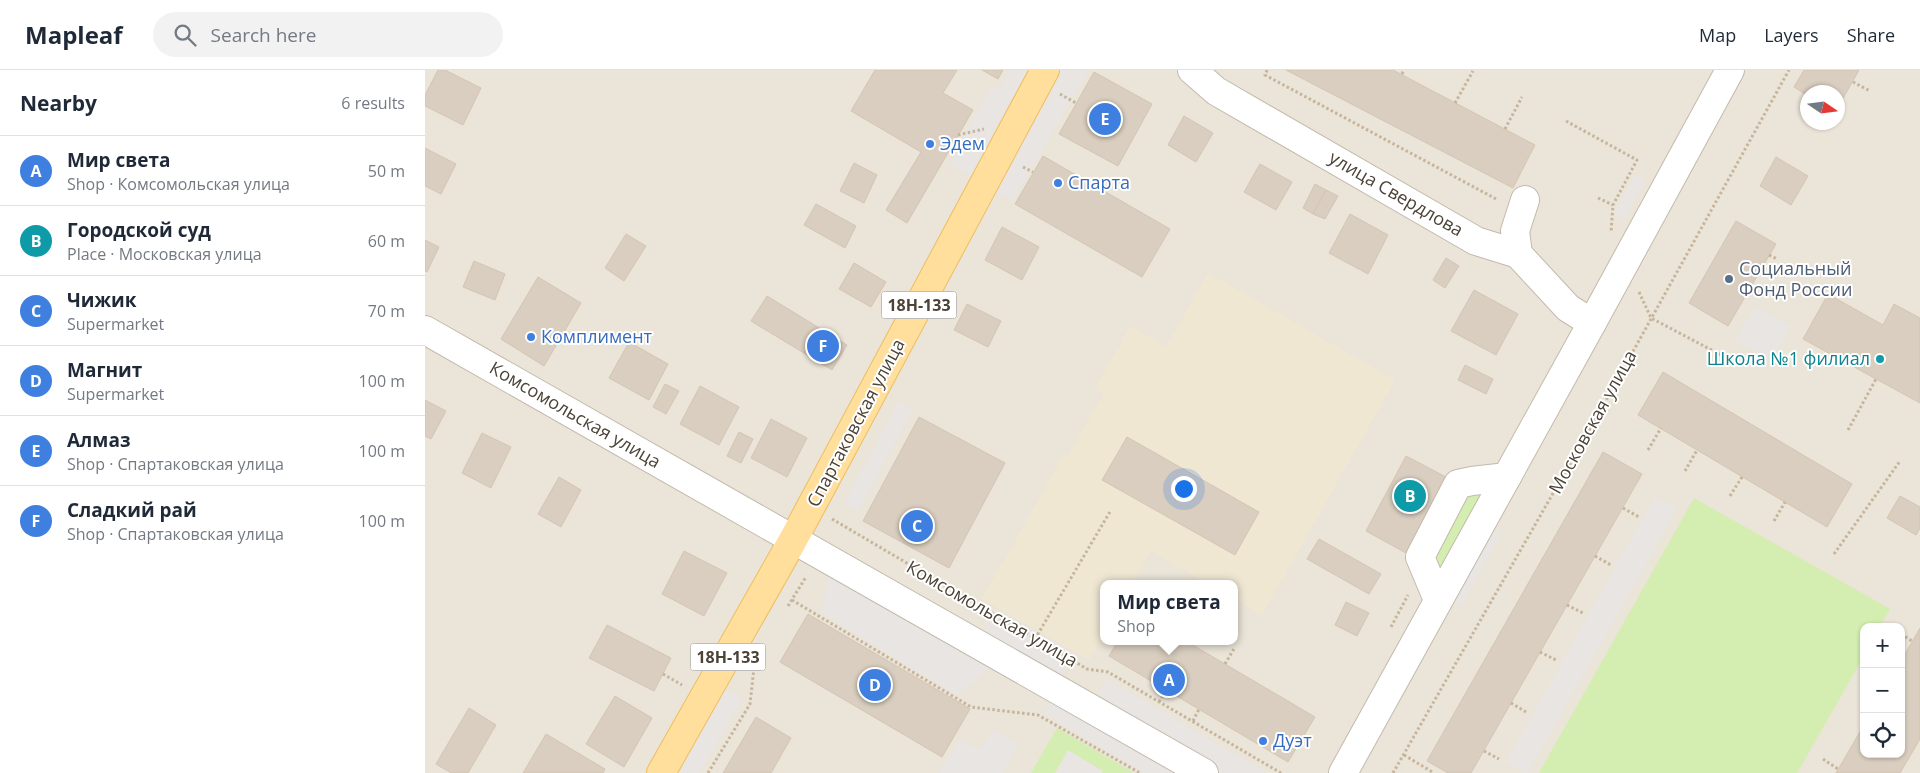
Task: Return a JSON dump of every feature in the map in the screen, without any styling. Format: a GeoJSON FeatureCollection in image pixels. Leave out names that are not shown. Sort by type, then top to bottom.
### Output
{"type":"FeatureCollection","features":[{"type":"Feature","properties":{"kind":"main road","name":"Спартаковская улица"},"geometry":{"type":"LineString","coordinates":[[661,773],[1050,81]]}},
{"type":"Feature","properties":{"kind":"street","name":"улица Свердлова"},"geometry":{"type":"LineString","coordinates":[[1192,70],[1217,91],[1476,241],[1518,254]]}},
{"type":"Feature","properties":{"kind":"street"},"geometry":{"type":"LineString","coordinates":[[1343,773],[1593,323],[1730,70]]}},
{"type":"Feature","properties":{"kind":"street"},"geometry":{"type":"LineString","coordinates":[[1523,206],[1515,231],[1518,254],[1568,308],[1593,323]]}},
{"type":"Feature","properties":{"kind":"street","name":"Комсомольская улица"},"geometry":{"type":"LineString","coordinates":[[425,330],[1204,773]]}},
{"type":"Feature","properties":{"kind":"street"},"geometry":{"type":"LineString","coordinates":[[1438,600],[1420,557],[1458,484],[1507,477]]}},
{"type":"Feature","properties":{"kind":"path"},"geometry":{"type":"LineString","coordinates":[[1267,70],[1265,75],[1523,206]]}},
{"type":"Feature","properties":{"kind":"path"},"geometry":{"type":"LineString","coordinates":[[1402,74],[1404,70]]}},
{"type":"Feature","properties":{"kind":"path","name":"Московская улица"},"geometry":{"type":"LineString","coordinates":[[1393,773],[1595,420],[1789,70]]}},
{"type":"Feature","properties":{"kind":"path"},"geometry":{"type":"LineString","coordinates":[[1455,103],[1473,71]]}},
{"type":"Feature","properties":{"kind":"path"},"geometry":{"type":"LineString","coordinates":[[1050,81],[1076,103]]}},
{"type":"Feature","properties":{"kind":"path"},"geometry":{"type":"LineString","coordinates":[[1853,82],[1870,91]]}},
{"type":"Feature","properties":{"kind":"path"},"geometry":{"type":"LineString","coordinates":[[1505,129],[1522,97]]}},
{"type":"Feature","properties":{"kind":"path"},"geometry":{"type":"LineString","coordinates":[[1017,164],[1033,172]]}},
{"type":"Feature","properties":{"kind":"path"},"geometry":{"type":"LineString","coordinates":[[1598,198],[1613,205]]}},
{"type":"Feature","properties":{"kind":"path"},"geometry":{"type":"LineString","coordinates":[[1769,255],[1777,259]]}},
{"type":"Feature","properties":{"kind":"path"},"geometry":{"type":"LineString","coordinates":[[1848,430],[1876,379]]}},
{"type":"Feature","properties":{"kind":"path"},"geometry":{"type":"LineString","coordinates":[[1648,450],[1661,428]]}},
{"type":"Feature","properties":{"kind":"path"},"geometry":{"type":"LineString","coordinates":[[1685,471],[1697,450]]}},
{"type":"Feature","properties":{"kind":"path"},"geometry":{"type":"LineString","coordinates":[[1834,554],[1900,461]]}},
{"type":"Feature","properties":{"kind":"path"},"geometry":{"type":"LineString","coordinates":[[1730,496],[1742,477]]}},
{"type":"Feature","properties":{"kind":"path"},"geometry":{"type":"LineString","coordinates":[[1774,521],[1785,502]]}},
{"type":"Feature","properties":{"kind":"path","name":"Комсомольская улица"},"geometry":{"type":"LineString","coordinates":[[811,506],[1035,640],[1087,669],[1108,672],[1281,773]]}},
{"type":"Feature","properties":{"kind":"path"},"geometry":{"type":"LineString","coordinates":[[1623,508],[1639,517]]}},
{"type":"Feature","properties":{"kind":"path"},"geometry":{"type":"LineString","coordinates":[[1035,640],[1111,510]]}},
{"type":"Feature","properties":{"kind":"path"},"geometry":{"type":"LineString","coordinates":[[1595,556],[1611,565]]}},
{"type":"Feature","properties":{"kind":"path"},"geometry":{"type":"LineString","coordinates":[[792,600],[836,629],[971,707],[1039,715],[1139,773]]}},
{"type":"Feature","properties":{"kind":"path"},"geometry":{"type":"LineString","coordinates":[[1567,604],[1583,613]]}},
{"type":"Feature","properties":{"kind":"path"},"geometry":{"type":"LineString","coordinates":[[1905,637],[1913,642]]}},
{"type":"Feature","properties":{"kind":"path"},"geometry":{"type":"LineString","coordinates":[[1225,664],[1235,647]]}},
{"type":"Feature","properties":{"kind":"path"},"geometry":{"type":"LineString","coordinates":[[1540,652],[1556,660]]}},
{"type":"Feature","properties":{"kind":"path"},"geometry":{"type":"LineString","coordinates":[[1159,702],[1166,690]]}},
{"type":"Feature","properties":{"kind":"path"},"geometry":{"type":"LineString","coordinates":[[1511,703],[1526,712]]}},
{"type":"Feature","properties":{"kind":"path"},"geometry":{"type":"LineString","coordinates":[[1193,721],[1199,709]]}},
{"type":"Feature","properties":{"kind":"path"},"geometry":{"type":"LineString","coordinates":[[1484,751],[1499,759]]}},
{"type":"Feature","properties":{"kind":"path"},"geometry":{"type":"LineString","coordinates":[[1403,755],[1434,773]]}},
{"type":"Feature","properties":{"kind":"path"},"geometry":{"type":"LineString","coordinates":[[1823,759],[1838,769]]}},
{"type":"Feature","properties":{"kind":"shaded area"},"geometry":{"type":"Polygon","coordinates":[[[425,70],[1920,70],[1920,773],[425,773],[425,70]]]}},
{"type":"Feature","properties":{"kind":"shaded area"},"geometry":{"type":"Polygon","coordinates":[[[1009,70],[1040,70],[981,181],[949,164],[990,87],[998,90],[1009,70]]]}},
{"type":"Feature","properties":{"kind":"shaded area"},"geometry":{"type":"Polygon","coordinates":[[[1050,70],[1089,70],[1013,201],[987,188],[1050,70]]]}},
{"type":"Feature","properties":{"kind":"shaded area"},"geometry":{"type":"Polygon","coordinates":[[[1635,175],[1645,180],[1625,219],[1614,214],[1635,175]]]}},
{"type":"Feature","properties":{"kind":"shaded area"},"geometry":{"type":"Polygon","coordinates":[[[1208,273],[1395,380],[1262,615],[1238,601],[1238,580],[1201,580],[1151,551],[1134,580],[1100,580],[1100,640],[1089,660],[982,599],[1064,455],[1068,456],[1104,393],[1096,388],[1130,326],[1166,347],[1208,273]]]}},
{"type":"Feature","properties":{"kind":"shaded area"},"geometry":{"type":"Polygon","coordinates":[[[1755,306],[1791,326],[1771,361],[1735,340],[1755,306]]]}},
{"type":"Feature","properties":{"kind":"shaded area"},"geometry":{"type":"Polygon","coordinates":[[[899,400],[913,410],[858,511],[844,503],[899,400]]]}},
{"type":"Feature","properties":{"kind":"shaded area"},"geometry":{"type":"Polygon","coordinates":[[[1655,496],[1677,509],[1528,773],[1523,773],[1505,763],[1655,496]]]}},
{"type":"Feature","properties":{"kind":"shaded area"},"geometry":{"type":"Polygon","coordinates":[[[1486,524],[1502,533],[1461,606],[1445,597],[1486,524]]]}},
{"type":"Feature","properties":{"kind":"shaded area"},"geometry":{"type":"Polygon","coordinates":[[[832,564],[994,664],[958,696],[821,613],[832,564]]]}},
{"type":"Feature","properties":{"kind":"shaded area"},"geometry":{"type":"Polygon","coordinates":[[[1000,612],[1070,651],[1060,686],[976,638],[1000,612]]]}},
{"type":"Feature","properties":{"kind":"shaded area"},"geometry":{"type":"Polygon","coordinates":[[[1107,679],[1266,773],[1216,773],[1092,702],[1107,679]]]}},
{"type":"Feature","properties":{"kind":"shaded area"},"geometry":{"type":"Polygon","coordinates":[[[717,683],[742,699],[700,773],[665,773],[717,683]]]}},
{"type":"Feature","properties":{"kind":"shaded area"},"geometry":{"type":"Polygon","coordinates":[[[1053,694],[1189,773],[1145,773],[1043,713],[1053,694]]]}},
{"type":"Feature","properties":{"kind":"shaded area"},"geometry":{"type":"Polygon","coordinates":[[[995,730],[1019,745],[1003,773],[939,773],[959,740],[979,750],[995,730]]]}},
{"type":"Feature","properties":{"kind":"shaded area"},"geometry":{"type":"Polygon","coordinates":[[[1068,750],[1103,771],[1102,773],[1055,773],[1068,750]]]}},
{"type":"Feature","properties":{"kind":"green space"},"geometry":{"type":"Polygon","coordinates":[[[1485,493],[1441,574],[1432,555],[1463,494],[1485,493]]]}},
{"type":"Feature","properties":{"kind":"green space"},"geometry":{"type":"Polygon","coordinates":[[[1694,498],[1890,609],[1882,623],[1860,623],[1860,663],[1797,773],[1539,773],[1694,498]]]}},
{"type":"Feature","properties":{"kind":"green space"},"geometry":{"type":"Polygon","coordinates":[[[1057,728],[1134,773],[1031,773],[1057,728]]]}},
{"type":"Feature","properties":{"kind":"building"},"geometry":{"type":"Polygon","coordinates":[[[438,70],[445,70],[481,88],[463,125],[425,106],[425,95],[438,70]]]}},
{"type":"Feature","properties":{"kind":"building","name":"Эдем"},"geometry":{"type":"Polygon","coordinates":[[[875,70],[957,70],[943,93],[973,110],[907,223],[886,210],[921,152],[851,111],[875,70]]]}},
{"type":"Feature","properties":{"kind":"building"},"geometry":{"type":"Polygon","coordinates":[[[982,70],[1003,70],[998,79],[982,70]]]}},
{"type":"Feature","properties":{"kind":"building"},"geometry":{"type":"Polygon","coordinates":[[[1286,70],[1393,70],[1535,145],[1513,188],[1286,70]]]}},
{"type":"Feature","properties":{"kind":"building"},"geometry":{"type":"Polygon","coordinates":[[[1804,70],[1859,70],[1845,95],[1845,85],[1800,85],[1800,91],[1794,87],[1804,70]]]}},
{"type":"Feature","properties":{"kind":"building"},"geometry":{"type":"Polygon","coordinates":[[[1094,72],[1152,104],[1118,166],[1059,134],[1094,72]]]}},
{"type":"Feature","properties":{"kind":"building"},"geometry":{"type":"Polygon","coordinates":[[[1184,116],[1213,133],[1196,162],[1168,145],[1184,116]]]}},
{"type":"Feature","properties":{"kind":"building"},"geometry":{"type":"Polygon","coordinates":[[[425,148],[456,164],[441,194],[425,186],[425,148]]]}},
{"type":"Feature","properties":{"kind":"building"},"geometry":{"type":"Polygon","coordinates":[[[1043,156],[1170,229],[1142,277],[1015,204],[1043,156]]]}},
{"type":"Feature","properties":{"kind":"building"},"geometry":{"type":"Polygon","coordinates":[[[1776,157],[1808,176],[1791,205],[1760,186],[1776,157]]]}},
{"type":"Feature","properties":{"kind":"building"},"geometry":{"type":"Polygon","coordinates":[[[854,163],[877,175],[864,203],[840,191],[854,163]]]}},
{"type":"Feature","properties":{"kind":"building"},"geometry":{"type":"Polygon","coordinates":[[[1260,164],[1292,182],[1276,210],[1244,192],[1260,164]]]}},
{"type":"Feature","properties":{"kind":"building"},"geometry":{"type":"Polygon","coordinates":[[[1315,184],[1326,190],[1313,214],[1303,208],[1315,184]]]}},
{"type":"Feature","properties":{"kind":"building"},"geometry":{"type":"Polygon","coordinates":[[[1326,190],[1338,196],[1325,219],[1313,214],[1326,190]]]}},
{"type":"Feature","properties":{"kind":"building"},"geometry":{"type":"Polygon","coordinates":[[[816,204],[856,226],[845,248],[804,225],[816,204]]]}},
{"type":"Feature","properties":{"kind":"building"},"geometry":{"type":"Polygon","coordinates":[[[1350,214],[1388,235],[1368,274],[1329,253],[1350,214]]]}},
{"type":"Feature","properties":{"kind":"building","name":"Социальный Фонд России"},"geometry":{"type":"Polygon","coordinates":[[[1736,221],[1776,244],[1728,326],[1689,303],[1736,221]]]}},
{"type":"Feature","properties":{"kind":"building"},"geometry":{"type":"Polygon","coordinates":[[[1002,227],[1039,247],[1022,280],[985,260],[1002,227]]]}},
{"type":"Feature","properties":{"kind":"building"},"geometry":{"type":"Polygon","coordinates":[[[626,234],[646,246],[624,281],[605,268],[626,234]]]}},
{"type":"Feature","properties":{"kind":"building"},"geometry":{"type":"Polygon","coordinates":[[[425,240],[439,247],[427,272],[425,271],[425,240]]]}},
{"type":"Feature","properties":{"kind":"building"},"geometry":{"type":"Polygon","coordinates":[[[1446,258],[1459,266],[1445,288],[1433,280],[1446,258]]]}},
{"type":"Feature","properties":{"kind":"building"},"geometry":{"type":"Polygon","coordinates":[[[474,261],[505,274],[495,300],[463,287],[474,261]]]}},
{"type":"Feature","properties":{"kind":"building"},"geometry":{"type":"Polygon","coordinates":[[[854,263],[886,282],[871,307],[839,289],[854,263]]]}},
{"type":"Feature","properties":{"kind":"building"},"geometry":{"type":"Polygon","coordinates":[[[538,277],[581,303],[544,366],[501,339],[538,277]]]}},
{"type":"Feature","properties":{"kind":"building"},"geometry":{"type":"Polygon","coordinates":[[[1474,290],[1518,314],[1496,355],[1451,331],[1474,290]]]}},
{"type":"Feature","properties":{"kind":"building","name":"Школа №1 филиал"},"geometry":{"type":"Polygon","coordinates":[[[1828,294],[1883,325],[1894,304],[1920,318],[1920,403],[1803,339],[1828,294]]]}},
{"type":"Feature","properties":{"kind":"building"},"geometry":{"type":"Polygon","coordinates":[[[767,296],[847,345],[832,370],[751,321],[767,296]]]}},
{"type":"Feature","properties":{"kind":"building"},"geometry":{"type":"Polygon","coordinates":[[[967,304],[1001,321],[988,347],[954,330],[967,304]]]}},
{"type":"Feature","properties":{"kind":"building"},"geometry":{"type":"Polygon","coordinates":[[[629,342],[668,364],[649,400],[609,378],[629,342]]]}},
{"type":"Feature","properties":{"kind":"building"},"geometry":{"type":"Polygon","coordinates":[[[1465,365],[1493,379],[1486,394],[1458,380],[1465,365]]]}},
{"type":"Feature","properties":{"kind":"building"},"geometry":{"type":"Polygon","coordinates":[[[1663,372],[1852,484],[1827,527],[1638,415],[1663,372]]]}},
{"type":"Feature","properties":{"kind":"building"},"geometry":{"type":"Polygon","coordinates":[[[665,384],[679,391],[666,414],[653,407],[665,384]]]}},
{"type":"Feature","properties":{"kind":"building"},"geometry":{"type":"Polygon","coordinates":[[[700,386],[739,407],[719,445],[680,424],[700,386]]]}},
{"type":"Feature","properties":{"kind":"building"},"geometry":{"type":"Polygon","coordinates":[[[425,400],[446,411],[431,439],[425,436],[425,400]]]}},
{"type":"Feature","properties":{"kind":"building"},"geometry":{"type":"Polygon","coordinates":[[[919,417],[1005,463],[949,568],[863,521],[919,417]]]}},
{"type":"Feature","properties":{"kind":"building"},"geometry":{"type":"Polygon","coordinates":[[[771,419],[807,438],[787,477],[751,458],[771,419]]]}},
{"type":"Feature","properties":{"kind":"building"},"geometry":{"type":"Polygon","coordinates":[[[739,432],[753,439],[741,463],[727,456],[739,432]]]}},
{"type":"Feature","properties":{"kind":"building"},"geometry":{"type":"Polygon","coordinates":[[[482,433],[511,447],[491,488],[462,473],[482,433]]]}},
{"type":"Feature","properties":{"kind":"building"},"geometry":{"type":"Polygon","coordinates":[[[1127,437],[1259,512],[1235,555],[1102,480],[1127,437]]]}},
{"type":"Feature","properties":{"kind":"building"},"geometry":{"type":"Polygon","coordinates":[[[1603,452],[1642,474],[1471,773],[1448,773],[1427,761],[1603,452]]]}},
{"type":"Feature","properties":{"kind":"building"},"geometry":{"type":"Polygon","coordinates":[[[1406,456],[1446,477],[1406,553],[1366,531],[1406,456]]]}},
{"type":"Feature","properties":{"kind":"building"},"geometry":{"type":"Polygon","coordinates":[[[559,477],[581,490],[561,527],[538,514],[559,477]]]}},
{"type":"Feature","properties":{"kind":"building"},"geometry":{"type":"Polygon","coordinates":[[[1900,496],[1920,507],[1920,528],[1916,535],[1887,518],[1900,496]]]}},
{"type":"Feature","properties":{"kind":"building"},"geometry":{"type":"Polygon","coordinates":[[[1319,539],[1381,574],[1369,594],[1307,559],[1319,539]]]}},
{"type":"Feature","properties":{"kind":"building"},"geometry":{"type":"Polygon","coordinates":[[[684,551],[727,573],[704,616],[662,594],[684,551]]]}},
{"type":"Feature","properties":{"kind":"building"},"geometry":{"type":"Polygon","coordinates":[[[1346,602],[1369,613],[1357,636],[1335,625],[1346,602]]]}},
{"type":"Feature","properties":{"kind":"building"},"geometry":{"type":"Polygon","coordinates":[[[808,614],[970,709],[942,757],[780,662],[808,614]]]}},
{"type":"Feature","properties":{"kind":"building"},"geometry":{"type":"Polygon","coordinates":[[[607,625],[671,658],[654,691],[589,658],[607,625]]]}},
{"type":"Feature","properties":{"kind":"building"},"geometry":{"type":"Polygon","coordinates":[[[1920,628],[1920,739],[1900,773],[1836,773],[1860,732],[1860,758],[1905,758],[1905,654],[1920,628]]]}},
{"type":"Feature","properties":{"kind":"building"},"geometry":{"type":"Polygon","coordinates":[[[1116,645],[1193,645],[1315,717],[1288,762],[1109,656],[1116,645]]]}},
{"type":"Feature","properties":{"kind":"building"},"geometry":{"type":"Polygon","coordinates":[[[615,696],[652,718],[624,767],[586,744],[615,696]]]}},
{"type":"Feature","properties":{"kind":"building"},"geometry":{"type":"Polygon","coordinates":[[[469,708],[496,725],[468,773],[451,773],[436,764],[469,708]]]}},
{"type":"Feature","properties":{"kind":"building"},"geometry":{"type":"Polygon","coordinates":[[[756,717],[791,738],[771,773],[723,773],[756,717]]]}},
{"type":"Feature","properties":{"kind":"building"},"geometry":{"type":"Polygon","coordinates":[[[546,734],[605,769],[603,773],[523,773],[546,734]]]}},
{"type":"Feature","properties":{"kind":"place","name":"Алмаз"},"geometry":{"type":"Point","coordinates":[1105,119]}},
{"type":"Feature","properties":{"kind":"place","name":"Эдем"},"geometry":{"type":"Point","coordinates":[930,144]}},
{"type":"Feature","properties":{"kind":"place","name":"Спарта"},"geometry":{"type":"Point","coordinates":[1058,183]}},
{"type":"Feature","properties":{"kind":"place","name":"Социальный Фонд России"},"geometry":{"type":"Point","coordinates":[1729,279]}},
{"type":"Feature","properties":{"kind":"place","name":"Комплимент"},"geometry":{"type":"Point","coordinates":[531,337]}},
{"type":"Feature","properties":{"kind":"place","name":"Сладкий рай"},"geometry":{"type":"Point","coordinates":[823,346]}},
{"type":"Feature","properties":{"kind":"place","name":"Школа №1 филиал"},"geometry":{"type":"Point","coordinates":[1880,359]}},
{"type":"Feature","properties":{"kind":"place","name":"Городской суд"},"geometry":{"type":"Point","coordinates":[1410,496]}},
{"type":"Feature","properties":{"kind":"place","name":"Чижик"},"geometry":{"type":"Point","coordinates":[917,526]}},
{"type":"Feature","properties":{"kind":"place","name":"Мир света"},"geometry":{"type":"Point","coordinates":[1169,680]}},
{"type":"Feature","properties":{"kind":"place","name":"Магнит"},"geometry":{"type":"Point","coordinates":[875,685]}},
{"type":"Feature","properties":{"kind":"place","name":"Дуэт"},"geometry":{"type":"Point","coordinates":[1263,741]}}]}
